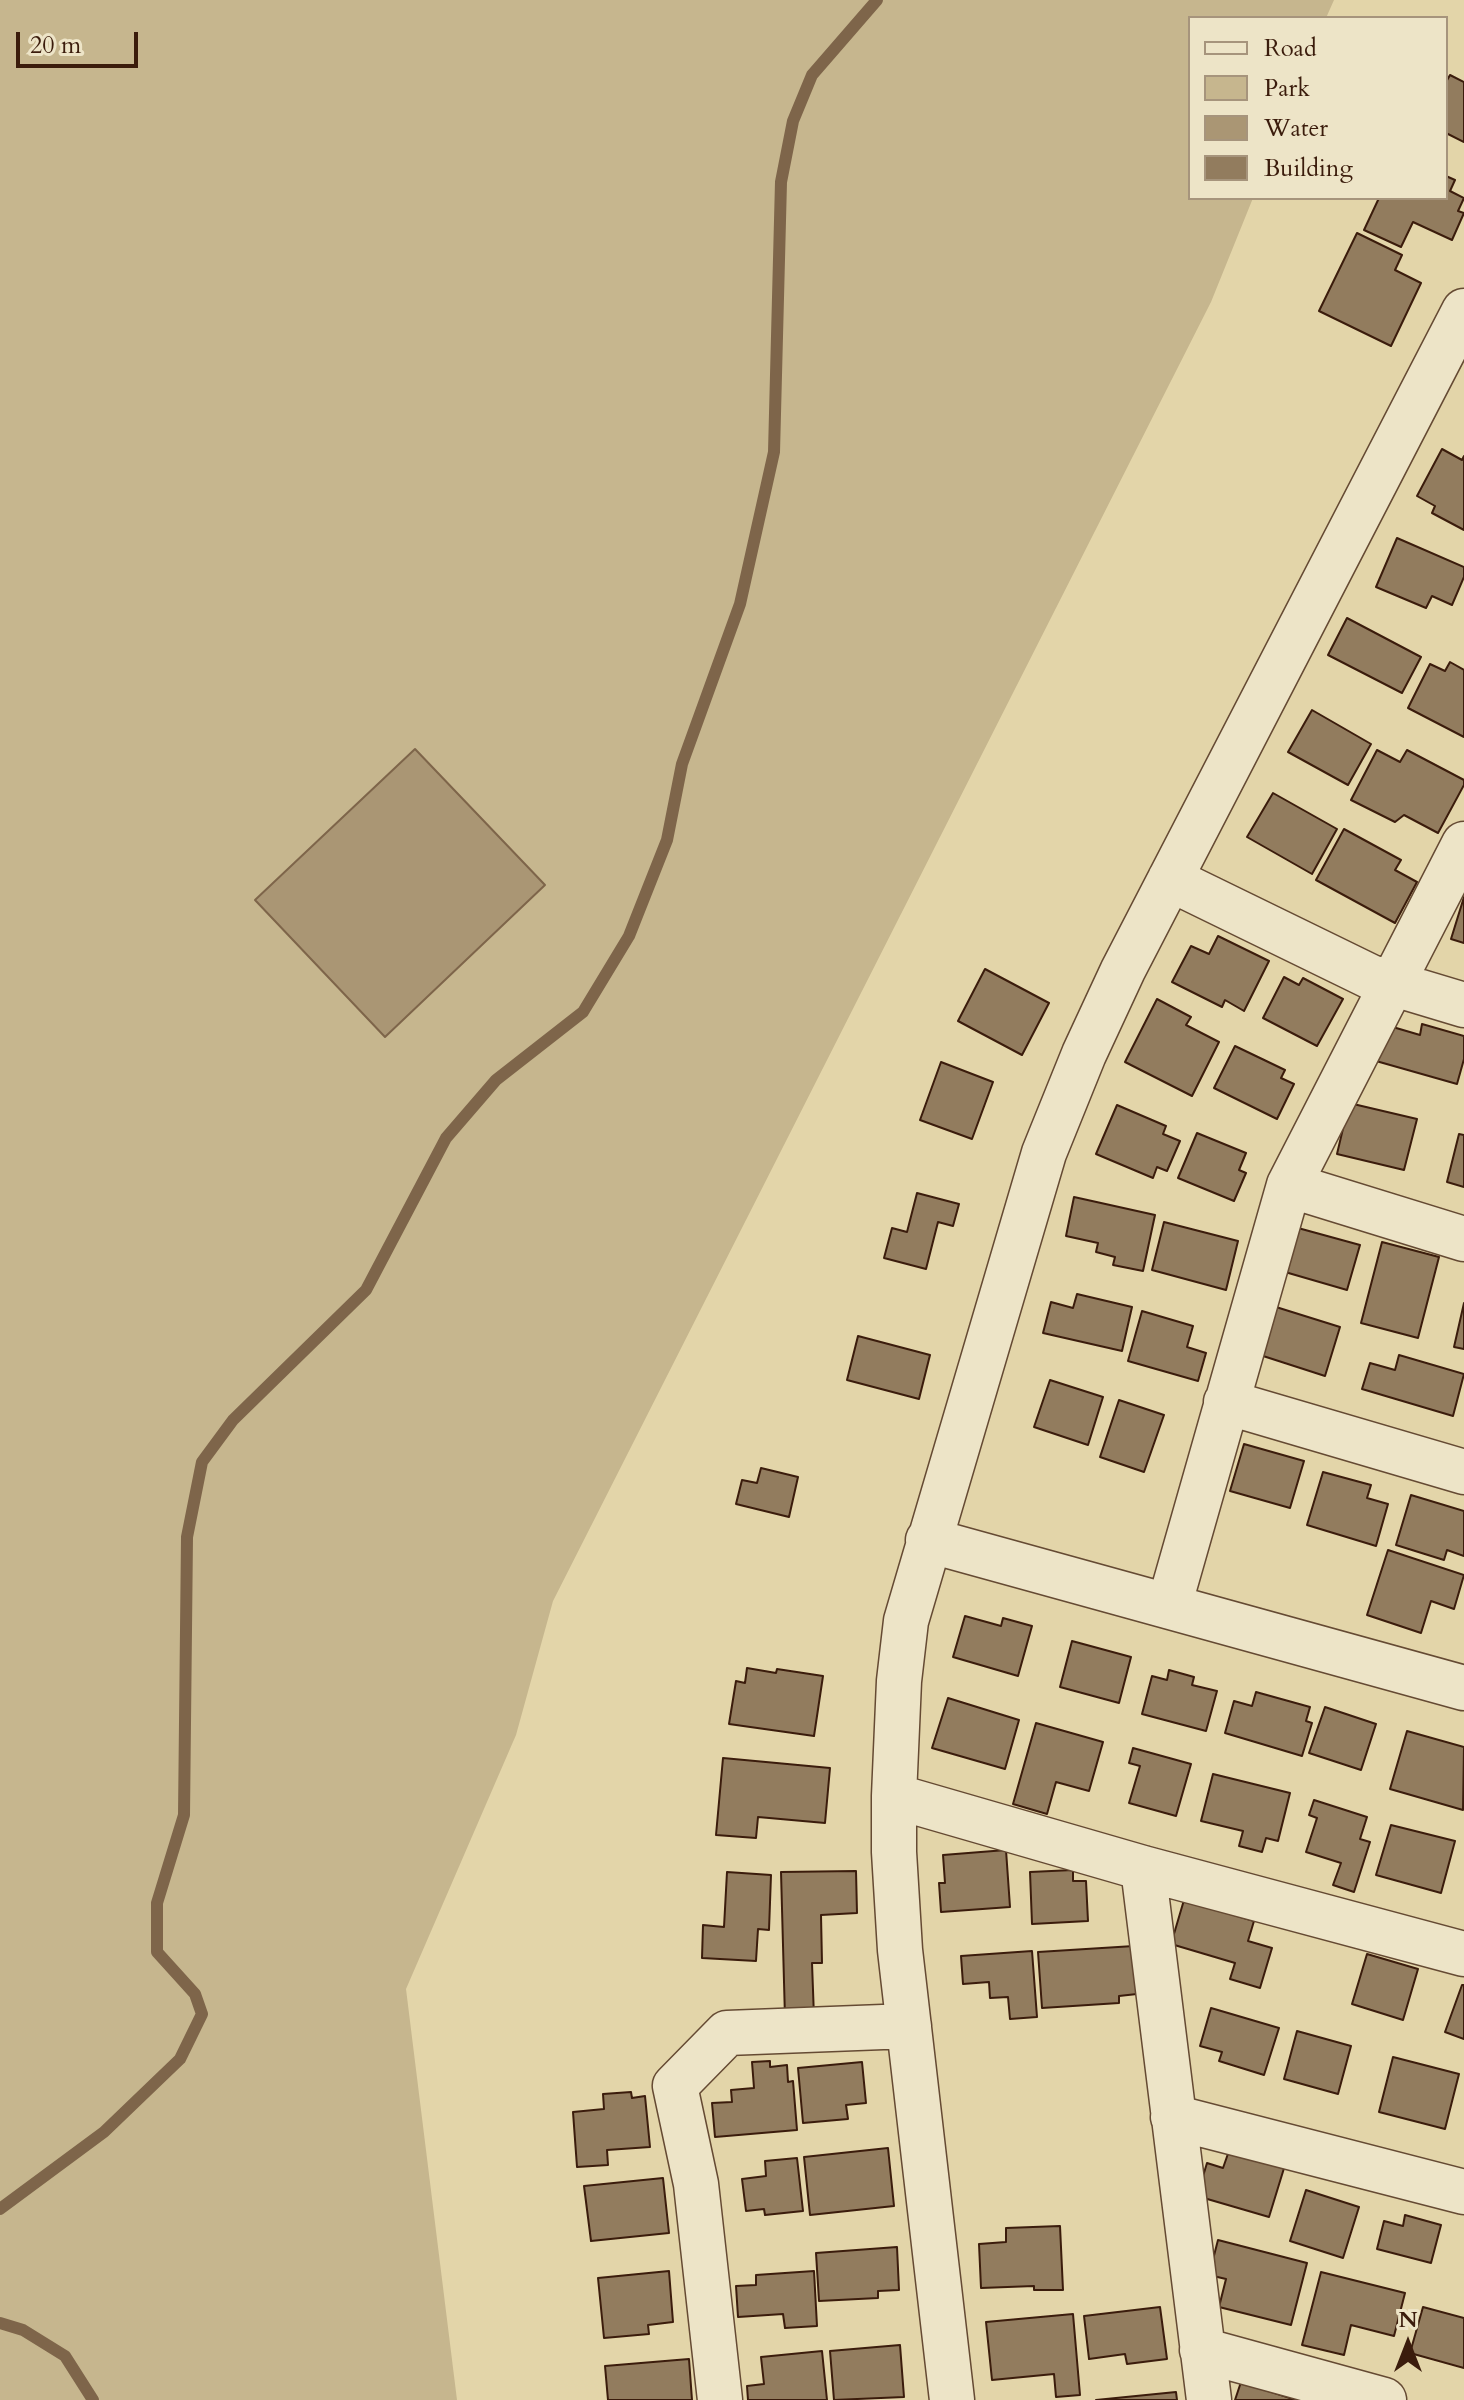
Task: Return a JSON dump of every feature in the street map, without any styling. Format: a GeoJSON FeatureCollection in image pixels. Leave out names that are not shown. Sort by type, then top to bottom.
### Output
{"type":"FeatureCollection","features":[{"type":"Feature","properties":{"kind":"street"},"geometry":{"type":"LineString","coordinates":[[952,2400],[900,1950],[894,1852],[899,1681],[906,1621],[1044,1153],[1084,1054],[1123,970],[1464,311]]}},
{"type":"Feature","properties":{"kind":"street"},"geometry":{"type":"LineString","coordinates":[[1169,1606],[1289,1185],[1464,844]]}},
{"type":"Feature","properties":{"kind":"street"},"geometry":{"type":"LineString","coordinates":[[1170,879],[1325,957],[1392,984],[1464,1005]]}},
{"type":"Feature","properties":{"kind":"street"},"geometry":{"type":"LineString","coordinates":[[1289,1185],[1464,1239]]}},
{"type":"Feature","properties":{"kind":"street"},"geometry":{"type":"LineString","coordinates":[[1226,1402],[1464,1472]]}},
{"type":"Feature","properties":{"kind":"street"},"geometry":{"type":"LineString","coordinates":[[928,1540],[1464,1688]]}},
{"type":"Feature","properties":{"kind":"street"},"geometry":{"type":"LineString","coordinates":[[894,1796],[1143,1868],[1464,1954]]}},
{"type":"Feature","properties":{"kind":"street"},"geometry":{"type":"LineString","coordinates":[[1143,1868],[1209,2400]]}},
{"type":"Feature","properties":{"kind":"street"},"geometry":{"type":"LineString","coordinates":[[720,2400],[696,2184],[675,2086],[727,2033],[909,2026]]}},
{"type":"Feature","properties":{"kind":"street"},"geometry":{"type":"LineString","coordinates":[[1173,2117],[1464,2192]]}},
{"type":"Feature","properties":{"kind":"street"},"geometry":{"type":"LineString","coordinates":[[1202,2350],[1384,2400]]}},
{"type":"Feature","properties":{"kind":"green space"},"geometry":{"type":"Polygon","coordinates":[[[0,0],[1334,0],[1327,16],[1188,16],[1188,200],[1252,200],[1211,302],[553,1601],[516,1735],[406,1989],[457,2400],[0,2400],[0,0]]]}},
{"type":"Feature","properties":{"kind":"water"},"geometry":{"type":"Polygon","coordinates":[[[415,749],[545,885],[385,1037],[255,900],[415,749]]]}},
{"type":"Feature","properties":{"kind":"building"},"geometry":{"type":"Polygon","coordinates":[[[1450,75],[1464,82],[1464,142],[1448,134],[1450,75]]]}},
{"type":"Feature","properties":{"kind":"building"},"geometry":{"type":"Polygon","coordinates":[[[1448,177],[1455,180],[1450,191],[1464,198],[1458,211],[1464,213],[1452,240],[1413,222],[1401,247],[1364,230],[1378,200],[1448,200],[1448,177]]]}},
{"type":"Feature","properties":{"kind":"building"},"geometry":{"type":"Polygon","coordinates":[[[1357,233],[1402,255],[1395,270],[1421,283],[1391,346],[1319,311],[1357,233]]]}},
{"type":"Feature","properties":{"kind":"building"},"geometry":{"type":"Polygon","coordinates":[[[1442,449],[1462,460],[1464,456],[1464,530],[1432,513],[1435,506],[1417,496],[1442,449]]]}},
{"type":"Feature","properties":{"kind":"building"},"geometry":{"type":"Polygon","coordinates":[[[1397,538],[1464,567],[1464,577],[1452,605],[1432,596],[1426,608],[1376,587],[1397,538]]]}},
{"type":"Feature","properties":{"kind":"building"},"geometry":{"type":"Polygon","coordinates":[[[1347,618],[1421,657],[1402,693],[1328,655],[1347,618]]]}},
{"type":"Feature","properties":{"kind":"building"},"geometry":{"type":"Polygon","coordinates":[[[1450,662],[1464,670],[1464,737],[1408,708],[1430,664],[1445,671],[1450,662]]]}},
{"type":"Feature","properties":{"kind":"building"},"geometry":{"type":"Polygon","coordinates":[[[1312,710],[1371,744],[1348,785],[1288,752],[1312,710]]]}},
{"type":"Feature","properties":{"kind":"building"},"geometry":{"type":"Polygon","coordinates":[[[1377,750],[1400,762],[1407,750],[1464,780],[1438,833],[1404,815],[1395,822],[1351,800],[1377,750]]]}},
{"type":"Feature","properties":{"kind":"building"},"geometry":{"type":"Polygon","coordinates":[[[1273,793],[1337,829],[1312,874],[1247,837],[1273,793]]]}},
{"type":"Feature","properties":{"kind":"building"},"geometry":{"type":"Polygon","coordinates":[[[1344,829],[1401,860],[1395,870],[1417,882],[1395,923],[1316,880],[1344,829]]]}},
{"type":"Feature","properties":{"kind":"building"},"geometry":{"type":"Polygon","coordinates":[[[1464,897],[1464,943],[1451,939],[1464,897]]]}},
{"type":"Feature","properties":{"kind":"building"},"geometry":{"type":"Polygon","coordinates":[[[1218,936],[1269,961],[1244,1011],[1225,1000],[1222,1007],[1172,982],[1191,946],[1209,954],[1218,936]]]}},
{"type":"Feature","properties":{"kind":"building"},"geometry":{"type":"Polygon","coordinates":[[[985,969],[1049,1003],[1022,1055],[958,1021],[985,969]]]}},
{"type":"Feature","properties":{"kind":"building"},"geometry":{"type":"Polygon","coordinates":[[[1284,977],[1299,985],[1303,978],[1343,999],[1317,1046],[1263,1018],[1284,977]]]}},
{"type":"Feature","properties":{"kind":"building"},"geometry":{"type":"Polygon","coordinates":[[[1157,999],[1191,1017],[1186,1025],[1219,1042],[1192,1096],[1125,1062],[1157,999]]]}},
{"type":"Feature","properties":{"kind":"building"},"geometry":{"type":"Polygon","coordinates":[[[1422,1024],[1464,1036],[1464,1059],[1457,1084],[1376,1061],[1386,1025],[1420,1035],[1422,1024]]]}},
{"type":"Feature","properties":{"kind":"building"},"geometry":{"type":"Polygon","coordinates":[[[1235,1046],[1285,1070],[1281,1078],[1294,1084],[1277,1119],[1214,1088],[1235,1046]]]}},
{"type":"Feature","properties":{"kind":"building"},"geometry":{"type":"Polygon","coordinates":[[[941,1062],[993,1082],[972,1139],[920,1120],[941,1062]]]}},
{"type":"Feature","properties":{"kind":"building"},"geometry":{"type":"Polygon","coordinates":[[[1349,1103],[1417,1119],[1404,1170],[1337,1154],[1349,1103]]]}},
{"type":"Feature","properties":{"kind":"building"},"geometry":{"type":"Polygon","coordinates":[[[1117,1105],[1166,1126],[1163,1134],[1180,1141],[1167,1171],[1157,1167],[1153,1178],[1096,1154],[1117,1105]]]}},
{"type":"Feature","properties":{"kind":"building"},"geometry":{"type":"Polygon","coordinates":[[[1197,1133],[1246,1153],[1239,1170],[1246,1173],[1234,1201],[1178,1178],[1197,1133]]]}},
{"type":"Feature","properties":{"kind":"building"},"geometry":{"type":"Polygon","coordinates":[[[1459,1134],[1464,1135],[1464,1187],[1447,1182],[1459,1134]]]}},
{"type":"Feature","properties":{"kind":"building"},"geometry":{"type":"Polygon","coordinates":[[[917,1193],[959,1204],[953,1226],[938,1222],[926,1269],[884,1258],[892,1228],[907,1232],[917,1193]]]}},
{"type":"Feature","properties":{"kind":"building"},"geometry":{"type":"Polygon","coordinates":[[[1074,1197],[1155,1215],[1143,1271],[1113,1265],[1115,1257],[1096,1252],[1098,1243],[1066,1236],[1074,1197]]]}},
{"type":"Feature","properties":{"kind":"building"},"geometry":{"type":"Polygon","coordinates":[[[1164,1222],[1238,1241],[1226,1290],[1152,1270],[1164,1222]]]}},
{"type":"Feature","properties":{"kind":"building"},"geometry":{"type":"Polygon","coordinates":[[[1298,1228],[1360,1245],[1347,1290],[1285,1272],[1298,1228]]]}},
{"type":"Feature","properties":{"kind":"building"},"geometry":{"type":"Polygon","coordinates":[[[1382,1242],[1439,1257],[1418,1338],[1361,1323],[1382,1242]]]}},
{"type":"Feature","properties":{"kind":"building"},"geometry":{"type":"Polygon","coordinates":[[[1077,1294],[1132,1307],[1122,1351],[1043,1333],[1051,1302],[1073,1308],[1077,1294]]]}},
{"type":"Feature","properties":{"kind":"building"},"geometry":{"type":"Polygon","coordinates":[[[1464,1303],[1464,1349],[1454,1347],[1464,1303]]]}},
{"type":"Feature","properties":{"kind":"building"},"geometry":{"type":"Polygon","coordinates":[[[1276,1307],[1340,1327],[1325,1376],[1260,1355],[1276,1307]]]}},
{"type":"Feature","properties":{"kind":"building"},"geometry":{"type":"Polygon","coordinates":[[[1142,1311],[1193,1326],[1187,1347],[1206,1353],[1198,1381],[1128,1361],[1142,1311]]]}},
{"type":"Feature","properties":{"kind":"building"},"geometry":{"type":"Polygon","coordinates":[[[858,1336],[930,1355],[919,1399],[847,1380],[858,1336]]]}},
{"type":"Feature","properties":{"kind":"building"},"geometry":{"type":"Polygon","coordinates":[[[1399,1355],[1464,1374],[1453,1416],[1362,1389],[1370,1363],[1395,1370],[1399,1355]]]}},
{"type":"Feature","properties":{"kind":"building"},"geometry":{"type":"Polygon","coordinates":[[[1050,1380],[1103,1397],[1088,1445],[1034,1427],[1050,1380]]]}},
{"type":"Feature","properties":{"kind":"building"},"geometry":{"type":"Polygon","coordinates":[[[1119,1400],[1164,1415],[1144,1472],[1100,1457],[1119,1400]]]}},
{"type":"Feature","properties":{"kind":"building"},"geometry":{"type":"Polygon","coordinates":[[[1244,1444],[1304,1461],[1290,1508],[1230,1491],[1244,1444]]]}},
{"type":"Feature","properties":{"kind":"building"},"geometry":{"type":"Polygon","coordinates":[[[761,1468],[798,1477],[789,1517],[736,1504],[742,1480],[757,1483],[761,1468]]]}},
{"type":"Feature","properties":{"kind":"building"},"geometry":{"type":"Polygon","coordinates":[[[1323,1472],[1371,1485],[1367,1498],[1388,1504],[1376,1546],[1307,1525],[1323,1472]]]}},
{"type":"Feature","properties":{"kind":"building"},"geometry":{"type":"Polygon","coordinates":[[[1411,1495],[1464,1511],[1464,1556],[1447,1550],[1444,1560],[1396,1545],[1411,1495]]]}},
{"type":"Feature","properties":{"kind":"building"},"geometry":{"type":"Polygon","coordinates":[[[1388,1550],[1464,1575],[1454,1609],[1431,1601],[1421,1633],[1367,1615],[1388,1550]]]}},
{"type":"Feature","properties":{"kind":"building"},"geometry":{"type":"Polygon","coordinates":[[[965,1616],[1001,1626],[1003,1618],[1032,1626],[1018,1676],[953,1657],[965,1616]]]}},
{"type":"Feature","properties":{"kind":"building"},"geometry":{"type":"Polygon","coordinates":[[[1072,1641],[1131,1657],[1119,1703],[1060,1687],[1072,1641]]]}},
{"type":"Feature","properties":{"kind":"building"},"geometry":{"type":"Polygon","coordinates":[[[747,1668],[823,1676],[814,1736],[729,1724],[736,1681],[745,1683],[747,1668]]]}},
{"type":"Feature","properties":{"kind":"building"},"geometry":{"type":"Polygon","coordinates":[[[1169,1670],[1194,1677],[1192,1685],[1217,1691],[1206,1731],[1142,1714],[1152,1676],[1167,1680],[1169,1670]]]}},
{"type":"Feature","properties":{"kind":"building"},"geometry":{"type":"Polygon","coordinates":[[[1256,1692],[1310,1707],[1306,1721],[1312,1723],[1302,1756],[1225,1733],[1234,1701],[1252,1706],[1256,1692]]]}},
{"type":"Feature","properties":{"kind":"building"},"geometry":{"type":"Polygon","coordinates":[[[948,1698],[1019,1720],[1005,1769],[932,1748],[948,1698]]]}},
{"type":"Feature","properties":{"kind":"building"},"geometry":{"type":"Polygon","coordinates":[[[1325,1707],[1376,1724],[1361,1770],[1309,1753],[1325,1707]]]}},
{"type":"Feature","properties":{"kind":"building"},"geometry":{"type":"Polygon","coordinates":[[[1036,1723],[1103,1742],[1089,1791],[1056,1782],[1047,1814],[1013,1804],[1036,1723]]]}},
{"type":"Feature","properties":{"kind":"building"},"geometry":{"type":"Polygon","coordinates":[[[1407,1731],[1464,1747],[1463,1810],[1390,1789],[1407,1731]]]}},
{"type":"Feature","properties":{"kind":"building"},"geometry":{"type":"Polygon","coordinates":[[[1133,1748],[1191,1764],[1176,1816],[1129,1803],[1140,1766],[1129,1763],[1133,1748]]]}},
{"type":"Feature","properties":{"kind":"building"},"geometry":{"type":"Polygon","coordinates":[[[723,1758],[830,1768],[825,1823],[758,1817],[756,1838],[716,1835],[723,1758]]]}},
{"type":"Feature","properties":{"kind":"building"},"geometry":{"type":"Polygon","coordinates":[[[1213,1774],[1290,1793],[1278,1841],[1266,1838],[1262,1852],[1239,1846],[1243,1831],[1201,1821],[1213,1774]]]}},
{"type":"Feature","properties":{"kind":"building"},"geometry":{"type":"Polygon","coordinates":[[[1314,1800],[1367,1817],[1360,1839],[1370,1842],[1354,1892],[1333,1885],[1341,1863],[1306,1852],[1317,1818],[1309,1815],[1314,1800]]]}},
{"type":"Feature","properties":{"kind":"building"},"geometry":{"type":"Polygon","coordinates":[[[1391,1825],[1455,1841],[1441,1893],[1376,1875],[1391,1825]]]}},
{"type":"Feature","properties":{"kind":"building"},"geometry":{"type":"Polygon","coordinates":[[[1006,1850],[1010,1907],[941,1912],[939,1883],[945,1883],[943,1855],[1006,1850]]]}},
{"type":"Feature","properties":{"kind":"building"},"geometry":{"type":"Polygon","coordinates":[[[1073,1870],[1073,1881],[1086,1881],[1088,1921],[1032,1924],[1030,1872],[1073,1870]]]}},
{"type":"Feature","properties":{"kind":"building"},"geometry":{"type":"Polygon","coordinates":[[[856,1871],[857,1913],[821,1915],[822,1963],[812,1963],[814,2017],[785,2018],[781,1872],[856,1871]]]}},
{"type":"Feature","properties":{"kind":"building"},"geometry":{"type":"Polygon","coordinates":[[[727,1872],[771,1875],[769,1930],[758,1929],[756,1961],[702,1958],[703,1925],[724,1927],[727,1872]]]}},
{"type":"Feature","properties":{"kind":"building"},"geometry":{"type":"Polygon","coordinates":[[[1184,1900],[1254,1921],[1248,1941],[1272,1948],[1260,1988],[1230,1979],[1235,1963],[1171,1944],[1184,1900]]]}},
{"type":"Feature","properties":{"kind":"building"},"geometry":{"type":"Polygon","coordinates":[[[1134,1946],[1137,1994],[1119,1996],[1119,2003],[1042,2008],[1038,1952],[1134,1946]]]}},
{"type":"Feature","properties":{"kind":"building"},"geometry":{"type":"Polygon","coordinates":[[[1032,1951],[1037,2017],[1010,2019],[1008,1997],[990,1998],[989,1982],[963,1984],[961,1956],[1032,1951]]]}},
{"type":"Feature","properties":{"kind":"building"},"geometry":{"type":"Polygon","coordinates":[[[1367,1954],[1418,1969],[1403,2020],[1352,2004],[1367,1954]]]}},
{"type":"Feature","properties":{"kind":"building"},"geometry":{"type":"Polygon","coordinates":[[[1464,1985],[1464,2039],[1445,2032],[1464,1985]]]}},
{"type":"Feature","properties":{"kind":"building"},"geometry":{"type":"Polygon","coordinates":[[[1211,2008],[1279,2028],[1264,2075],[1219,2061],[1222,2052],[1200,2046],[1211,2008]]]}},
{"type":"Feature","properties":{"kind":"building"},"geometry":{"type":"Polygon","coordinates":[[[1297,2031],[1351,2046],[1338,2094],[1284,2079],[1297,2031]]]}},
{"type":"Feature","properties":{"kind":"building"},"geometry":{"type":"Polygon","coordinates":[[[1393,2057],[1459,2074],[1445,2129],[1379,2112],[1393,2057]]]}},
{"type":"Feature","properties":{"kind":"building"},"geometry":{"type":"Polygon","coordinates":[[[770,2061],[770,2067],[787,2065],[788,2082],[793,2081],[797,2130],[715,2137],[712,2103],[732,2102],[731,2090],[754,2088],[752,2062],[770,2061]]]}},
{"type":"Feature","properties":{"kind":"building"},"geometry":{"type":"Polygon","coordinates":[[[862,2062],[866,2103],[846,2105],[848,2119],[803,2123],[798,2068],[862,2062]]]}},
{"type":"Feature","properties":{"kind":"building"},"geometry":{"type":"Polygon","coordinates":[[[631,2092],[632,2098],[645,2096],[650,2147],[607,2150],[608,2165],[577,2167],[573,2112],[604,2109],[603,2094],[631,2092]]]}},
{"type":"Feature","properties":{"kind":"building"},"geometry":{"type":"Polygon","coordinates":[[[888,2148],[894,2206],[810,2215],[804,2157],[888,2148]]]}},
{"type":"Feature","properties":{"kind":"building"},"geometry":{"type":"Polygon","coordinates":[[[1230,2148],[1285,2165],[1269,2217],[1197,2196],[1207,2163],[1223,2168],[1230,2148]]]}},
{"type":"Feature","properties":{"kind":"building"},"geometry":{"type":"Polygon","coordinates":[[[797,2158],[803,2211],[765,2215],[764,2209],[746,2211],[742,2179],[766,2176],[765,2161],[797,2158]]]}},
{"type":"Feature","properties":{"kind":"building"},"geometry":{"type":"Polygon","coordinates":[[[663,2178],[669,2233],[591,2241],[584,2186],[663,2178]]]}},
{"type":"Feature","properties":{"kind":"building"},"geometry":{"type":"Polygon","coordinates":[[[1306,2190],[1359,2207],[1343,2258],[1290,2241],[1306,2190]]]}},
{"type":"Feature","properties":{"kind":"building"},"geometry":{"type":"Polygon","coordinates":[[[1405,2215],[1441,2225],[1431,2263],[1377,2249],[1384,2221],[1403,2226],[1405,2215]]]}},
{"type":"Feature","properties":{"kind":"building"},"geometry":{"type":"Polygon","coordinates":[[[1060,2226],[1063,2290],[1034,2290],[1034,2286],[981,2288],[979,2244],[1006,2242],[1006,2228],[1060,2226]]]}},
{"type":"Feature","properties":{"kind":"building"},"geometry":{"type":"Polygon","coordinates":[[[1218,2240],[1307,2263],[1291,2325],[1219,2307],[1226,2279],[1209,2275],[1218,2240]]]}},
{"type":"Feature","properties":{"kind":"building"},"geometry":{"type":"Polygon","coordinates":[[[897,2247],[899,2290],[878,2291],[878,2298],[819,2301],[816,2253],[897,2247]]]}},
{"type":"Feature","properties":{"kind":"building"},"geometry":{"type":"Polygon","coordinates":[[[669,2271],[673,2322],[648,2325],[649,2334],[604,2338],[598,2278],[669,2271]]]}},
{"type":"Feature","properties":{"kind":"building"},"geometry":{"type":"Polygon","coordinates":[[[814,2271],[817,2326],[785,2328],[783,2314],[738,2317],[736,2286],[756,2285],[756,2275],[814,2271]]]}},
{"type":"Feature","properties":{"kind":"building"},"geometry":{"type":"Polygon","coordinates":[[[1321,2272],[1405,2293],[1394,2336],[1351,2325],[1344,2355],[1302,2345],[1321,2272]]]}},
{"type":"Feature","properties":{"kind":"building"},"geometry":{"type":"Polygon","coordinates":[[[1160,2307],[1167,2359],[1127,2364],[1125,2354],[1089,2359],[1084,2316],[1160,2307]]]}},
{"type":"Feature","properties":{"kind":"building"},"geometry":{"type":"Polygon","coordinates":[[[1423,2307],[1464,2318],[1464,2368],[1410,2353],[1423,2307]]]}},
{"type":"Feature","properties":{"kind":"building"},"geometry":{"type":"Polygon","coordinates":[[[1073,2314],[1080,2395],[1056,2397],[1054,2374],[992,2380],[986,2322],[1073,2314]]]}},
{"type":"Feature","properties":{"kind":"building"},"geometry":{"type":"Polygon","coordinates":[[[900,2345],[904,2397],[834,2400],[830,2351],[900,2345]]]}},
{"type":"Feature","properties":{"kind":"building"},"geometry":{"type":"Polygon","coordinates":[[[822,2351],[827,2400],[748,2400],[747,2386],[764,2384],[761,2357],[822,2351]]]}},
{"type":"Feature","properties":{"kind":"building"},"geometry":{"type":"Polygon","coordinates":[[[689,2359],[692,2400],[608,2400],[605,2366],[689,2359]]]}},
{"type":"Feature","properties":{"kind":"building"},"geometry":{"type":"Polygon","coordinates":[[[1241,2382],[1296,2400],[1235,2400],[1241,2382]]]}},
{"type":"Feature","properties":{"kind":"building"},"geometry":{"type":"Polygon","coordinates":[[[1176,2392],[1177,2400],[1096,2400],[1176,2392]]]}},
{"type":"Feature","properties":{"kind":"waterway"},"geometry":{"type":"LineString","coordinates":[[0,2209],[104,2132],[180,2059],[202,2014],[195,1994],[157,1952],[157,1903],[184,1815],[187,1537],[202,1462],[233,1420],[366,1290],[446,1138],[496,1080],[583,1012],[629,936],[667,840],[682,764],[740,604],[774,452],[781,182],[793,121],[812,75],[877,0]]}},
{"type":"Feature","properties":{"kind":"waterway"},"geometry":{"type":"LineString","coordinates":[[0,2323],[23,2330],[65,2356],[93,2400]]}}]}
